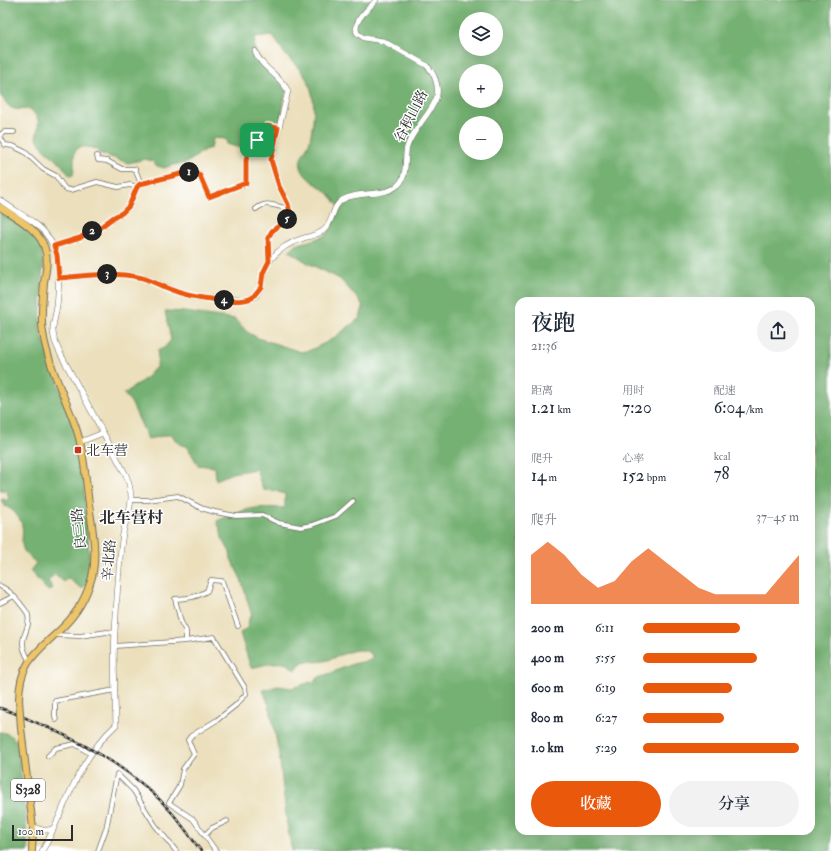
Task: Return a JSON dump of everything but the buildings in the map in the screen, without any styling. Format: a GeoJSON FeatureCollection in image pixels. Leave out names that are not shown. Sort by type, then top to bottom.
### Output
{"type":"FeatureCollection","features":[{"type":"Feature","properties":{"kind":"main road","name":"良三路"},"geometry":{"type":"LineString","coordinates":[[0,207],[39,236],[46,251],[46,270],[41,313],[43,334],[49,356],[76,426],[80,442],[92,526],[94,553],[93,570],[89,586],[81,603],[64,625],[39,648],[29,660],[20,682],[19,700],[32,826],[32,851]]}},
{"type":"Feature","properties":{"kind":"street","name":"谷积山路"},"geometry":{"type":"LineString","coordinates":[[269,261],[277,252],[286,246],[297,240],[323,231],[330,221],[336,206],[343,199],[389,189],[400,183],[403,177],[408,144],[436,99],[436,83],[426,65],[383,41],[364,38],[357,33],[355,27],[376,0]]}},
{"type":"Feature","properties":{"kind":"street"},"geometry":{"type":"LineString","coordinates":[[59,278],[107,274],[130,275],[150,280],[182,294],[209,299],[247,300],[252,298],[258,292],[261,287],[265,268],[269,261],[268,238],[272,231],[287,220],[290,213],[288,204],[279,186],[271,160],[288,91],[283,83],[260,62],[255,51]]}},
{"type":"Feature","properties":{"kind":"street"},"geometry":{"type":"LineString","coordinates":[[14,132],[4,132],[0,136],[5,145],[13,146],[25,152],[43,169],[56,176],[65,189],[71,190],[97,182],[118,187],[139,185],[193,171],[200,176],[209,197],[246,183],[246,160],[250,146],[257,140],[267,126],[278,128]]}},
{"type":"Feature","properties":{"kind":"street"},"geometry":{"type":"LineString","coordinates":[[54,246],[80,238],[87,233],[98,229],[122,213],[129,206],[139,185],[135,169],[122,169],[107,161],[98,160],[97,156]]}},
{"type":"Feature","properties":{"kind":"street","name":"辛北路"},"geometry":{"type":"LineString","coordinates":[[0,200],[35,223],[49,237],[54,246],[57,255],[59,278],[53,326],[54,338],[60,353],[126,475],[130,484],[132,500],[122,541],[115,633],[116,725],[102,739],[80,772],[42,851]]}},
{"type":"Feature","properties":{"kind":"street"},"geometry":{"type":"LineString","coordinates":[[256,209],[262,205],[271,204],[283,208],[289,208]]}},
{"type":"Feature","properties":{"kind":"street"},"geometry":{"type":"LineString","coordinates":[[80,442],[103,433]]}},
{"type":"Feature","properties":{"kind":"street"},"geometry":{"type":"LineString","coordinates":[[132,500],[148,500],[178,496],[201,508],[215,512],[236,516],[262,515],[279,523],[301,526],[312,525],[336,516],[353,501]]}},
{"type":"Feature","properties":{"kind":"street"},"geometry":{"type":"LineString","coordinates":[[186,641],[186,631],[181,622],[175,599],[192,598],[207,591],[210,580],[222,581],[238,626]]}},
{"type":"Feature","properties":{"kind":"street"},"geometry":{"type":"LineString","coordinates":[[0,586],[11,592],[28,614],[27,626],[22,639],[23,650],[29,660]]}},
{"type":"Feature","properties":{"kind":"street"},"geometry":{"type":"LineString","coordinates":[[0,604],[14,596]]}},
{"type":"Feature","properties":{"kind":"street"},"geometry":{"type":"LineString","coordinates":[[54,635],[80,636],[107,632],[115,633]]}},
{"type":"Feature","properties":{"kind":"street"},"geometry":{"type":"LineString","coordinates":[[115,646],[186,641],[214,637],[234,668],[246,692],[246,694],[236,705],[217,720],[190,736],[188,740],[194,754],[182,769],[180,785],[168,803],[193,819],[206,835],[216,851]]}},
{"type":"Feature","properties":{"kind":"street"},"geometry":{"type":"LineString","coordinates":[[56,720],[56,701],[115,690]]}},
{"type":"Feature","properties":{"kind":"street"},"geometry":{"type":"LineString","coordinates":[[48,756],[56,748],[75,744],[91,754]]}},
{"type":"Feature","properties":{"kind":"street"},"geometry":{"type":"LineString","coordinates":[[98,851],[106,829],[117,774],[133,790],[155,825],[175,851]]}},
{"type":"Feature","properties":{"kind":"street"},"geometry":{"type":"LineString","coordinates":[[206,835],[212,828],[227,822]]}},
{"type":"Feature","properties":{"kind":"street"},"geometry":{"type":"LineString","coordinates":[[32,826],[44,831],[54,828]]}},
{"type":"Feature","properties":{"kind":"green space"},"geometry":{"type":"Polygon","coordinates":[[[0,0],[831,0],[831,851],[292,851],[287,824],[279,753],[270,708],[263,690],[278,686],[291,688],[315,681],[319,677],[353,664],[371,660],[372,655],[367,651],[355,650],[324,661],[302,662],[294,670],[286,663],[251,668],[240,633],[248,627],[249,618],[252,616],[241,579],[231,559],[230,552],[222,538],[217,521],[236,513],[256,508],[285,508],[285,494],[263,490],[256,469],[232,473],[216,480],[215,467],[198,465],[187,446],[178,443],[172,434],[148,439],[131,402],[124,394],[146,378],[157,366],[158,350],[164,348],[171,340],[165,311],[235,319],[247,332],[258,338],[301,352],[311,350],[331,340],[360,318],[363,307],[360,301],[340,279],[308,263],[289,251],[296,245],[322,237],[329,232],[340,209],[327,192],[305,175],[300,163],[309,144],[313,124],[314,108],[312,93],[309,85],[304,75],[286,55],[272,35],[255,37],[254,47],[258,56],[286,89],[280,125],[271,124],[257,137],[249,150],[227,144],[226,139],[213,138],[211,148],[204,150],[186,163],[172,165],[165,168],[157,166],[152,161],[145,159],[128,163],[99,153],[96,149],[80,147],[75,153],[73,175],[70,176],[61,164],[44,149],[36,138],[38,119],[34,113],[30,109],[15,109],[9,106],[0,95],[0,0]]]}},
{"type":"Feature","properties":{"kind":"green space"},"geometry":{"type":"Polygon","coordinates":[[[0,213],[15,221],[32,235],[40,245],[42,251],[43,264],[40,329],[77,438],[83,475],[90,565],[87,581],[85,586],[81,588],[68,578],[64,582],[55,574],[48,581],[53,588],[48,591],[30,571],[36,563],[24,551],[22,544],[22,524],[20,520],[13,511],[3,504],[1,500],[4,499],[7,501],[9,497],[6,490],[0,490],[0,213]]]}},
{"type":"Feature","properties":{"kind":"green space"},"geometry":{"type":"Polygon","coordinates":[[[0,732],[11,736],[18,746],[28,851],[0,851],[0,732]]]}},
{"type":"Feature","properties":{"kind":"railway"},"geometry":{"type":"LineString","coordinates":[[0,708],[45,726],[80,743],[130,774],[145,786],[173,814],[201,851]]}},
{"type":"Feature","properties":{"kind":"place","name":"北车营"},"geometry":{"type":"Point","coordinates":[78,450]}},
{"type":"Feature","properties":{"kind":"district","name":"北车营村"},"geometry":{"type":"Point","coordinates":[131,518]}},
{"type":"Feature","properties":{"kind":"route"},"geometry":{"type":"LineString","coordinates":[[267,126],[278,128],[271,160],[279,186],[288,204],[290,213],[287,220],[272,231],[268,238],[269,261],[263,273],[261,287],[255,297],[242,300],[209,299],[191,296],[169,289],[150,280],[130,275],[107,274],[59,278],[57,255],[54,246],[80,238],[87,233],[107,224],[129,206],[137,187],[140,184],[151,180],[158,180],[193,171],[200,176],[209,197],[246,183],[245,168],[248,152],[250,146],[257,140],[267,126]]}}]}
